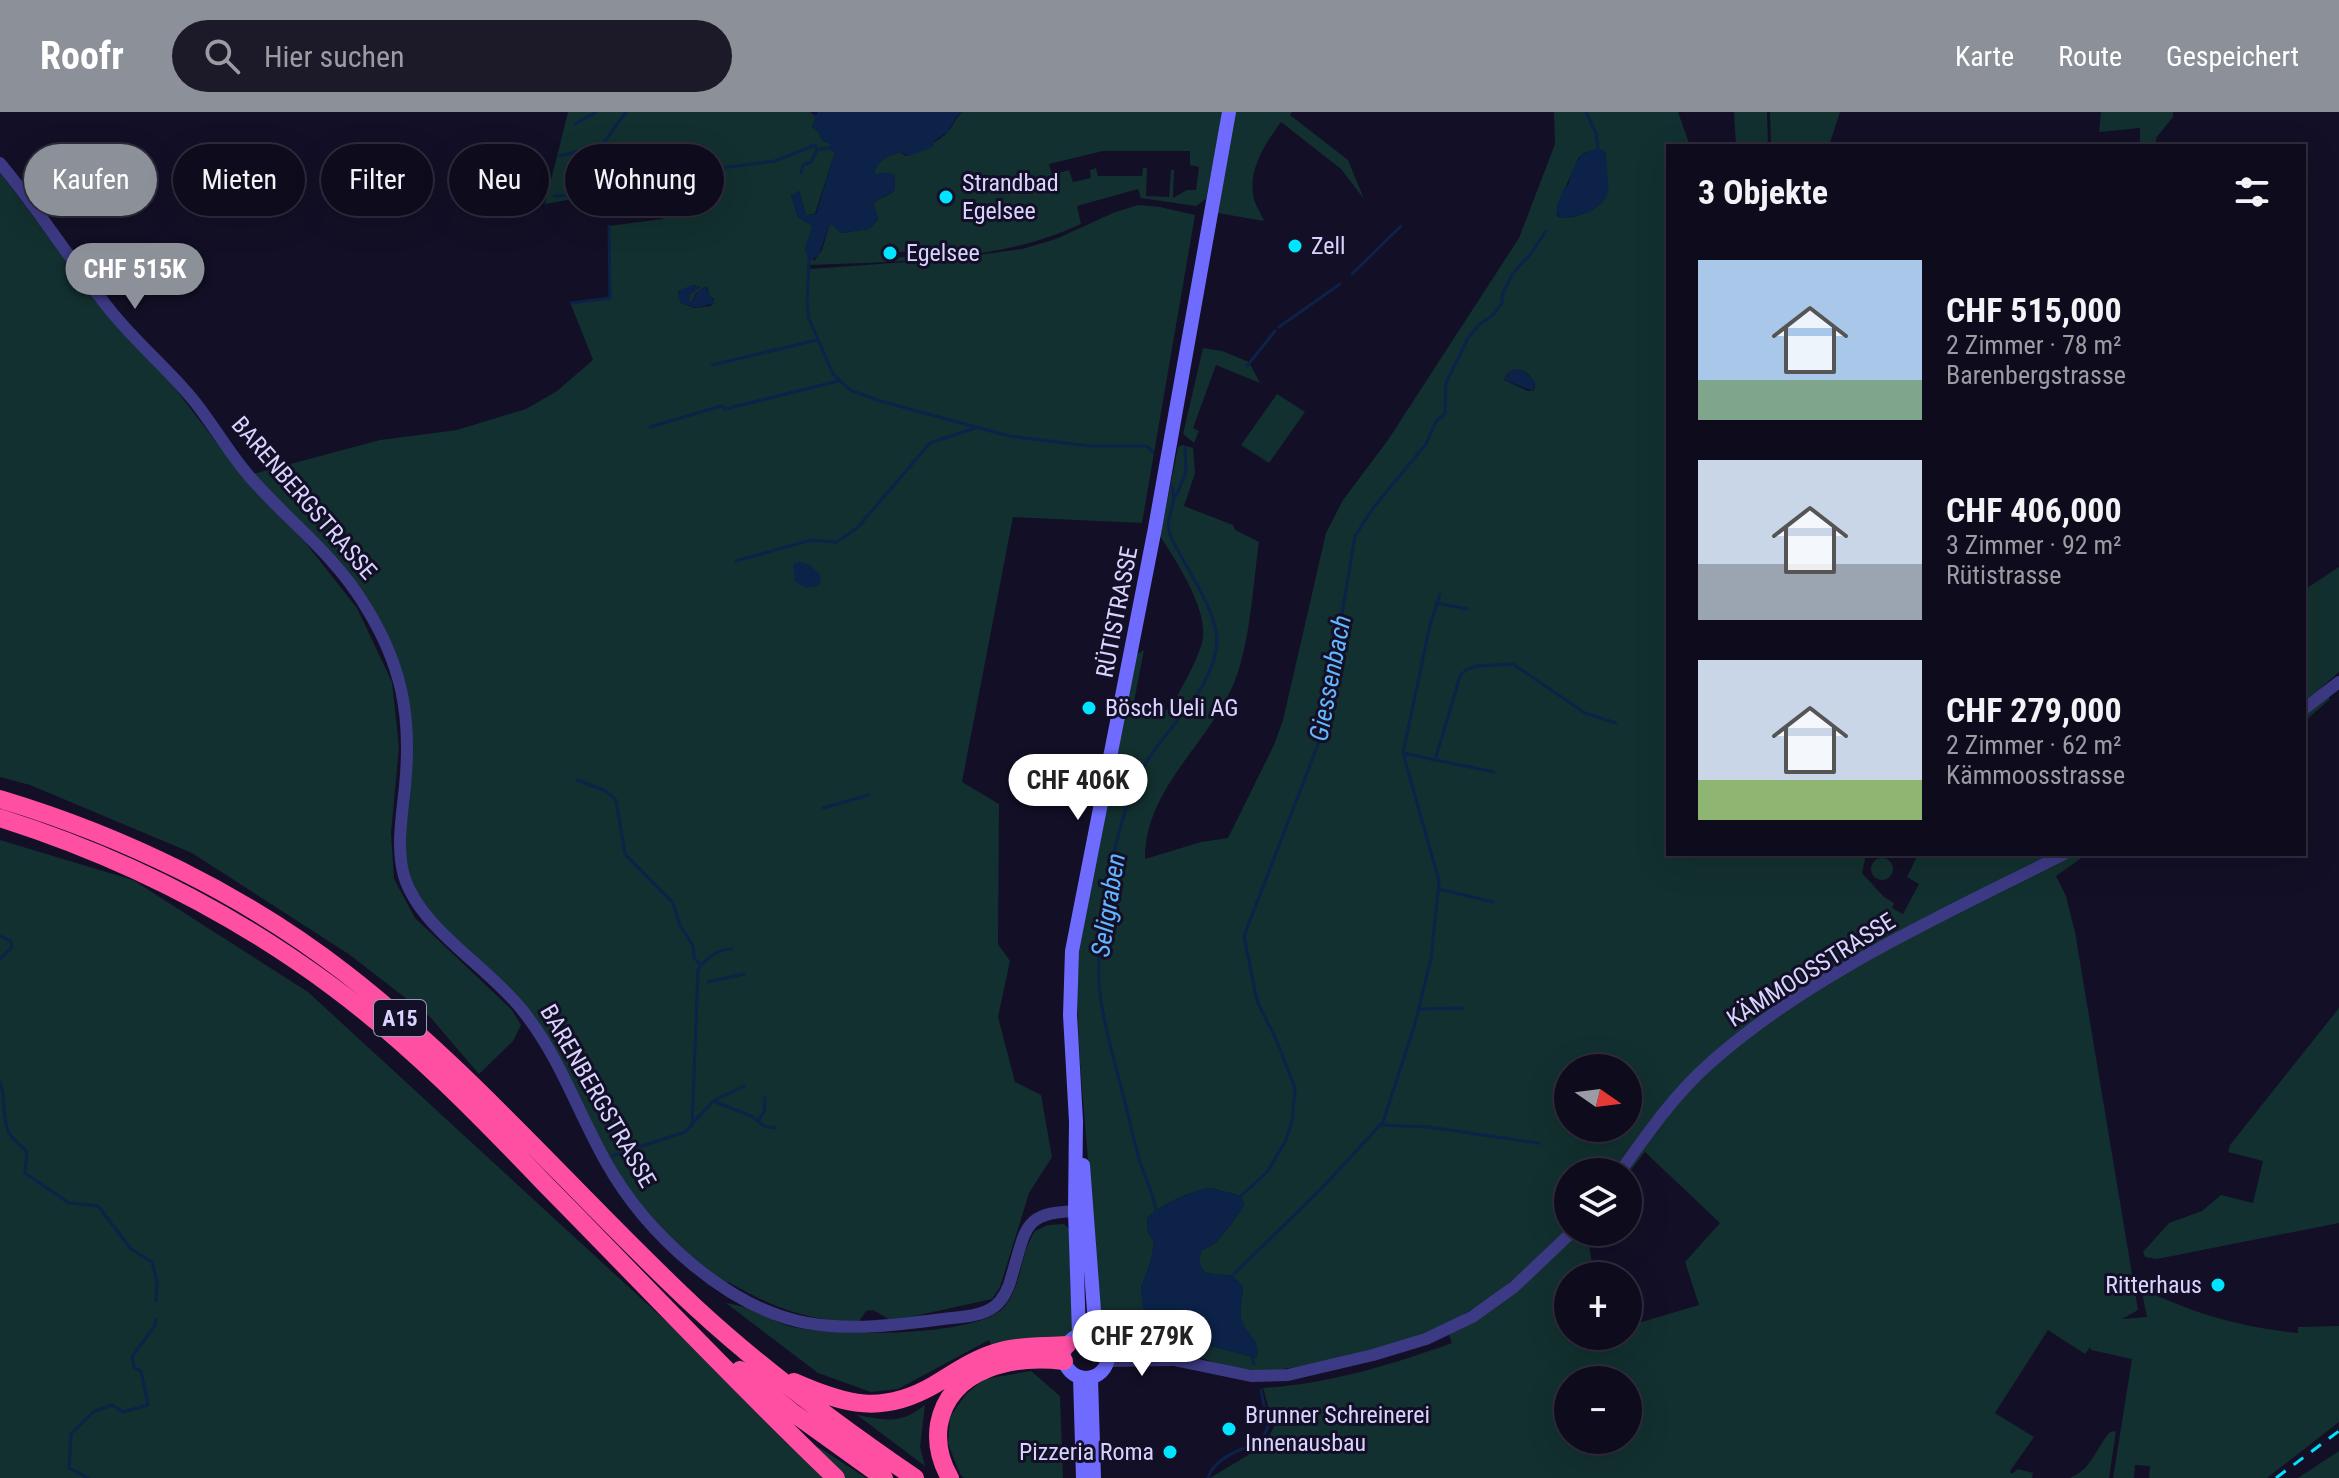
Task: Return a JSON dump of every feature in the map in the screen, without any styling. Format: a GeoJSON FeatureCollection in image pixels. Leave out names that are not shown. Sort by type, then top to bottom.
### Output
{"type":"FeatureCollection","features":[{"type":"Feature","properties":{"kind":"highway","name":"A15"},"geometry":{"type":"LineString","coordinates":[[0,799],[103,835],[185,873],[272,923],[343,971],[452,1064],[663,1276],[766,1368],[915,1478]]}},
{"type":"Feature","properties":{"kind":"highway","name":"A15"},"geometry":{"type":"LineString","coordinates":[[0,818],[96,852],[159,880],[243,926],[309,970],[371,1017],[432,1070],[603,1243],[713,1347],[792,1412],[884,1478]]}},
{"type":"Feature","properties":{"kind":"highway"},"geometry":{"type":"LineString","coordinates":[[603,1243],[703,1348],[836,1478]]}},
{"type":"Feature","properties":{"kind":"highway"},"geometry":{"type":"LineString","coordinates":[[766,1368],[837,1399],[875,1405],[916,1394],[999,1351],[1070,1347]]}},
{"type":"Feature","properties":{"kind":"highway"},"geometry":{"type":"LineString","coordinates":[[950,1478],[941,1458],[938,1431],[943,1410],[958,1388],[972,1376],[1001,1364],[1047,1359],[1070,1347]]}},
{"type":"Feature","properties":{"kind":"main road","name":"RÜTISTRASSE"},"geometry":{"type":"LineString","coordinates":[[1096,1337],[1082,1211],[1070,994],[1077,922],[1135,640],[1229,112]]}},
{"type":"Feature","properties":{"kind":"main road","name":"RÜTISTRASSE"},"geometry":{"type":"LineString","coordinates":[[1070,1347],[1082,1211]]}},
{"type":"Feature","properties":{"kind":"main road"},"geometry":{"type":"LineString","coordinates":[[1096,1337],[1107,1355],[1102,1372],[1086,1378],[1070,1371],[1070,1347],[1096,1337]]}},
{"type":"Feature","properties":{"kind":"main road"},"geometry":{"type":"LineString","coordinates":[[1083,1478],[1086,1378]]}},
{"type":"Feature","properties":{"kind":"main road"},"geometry":{"type":"LineString","coordinates":[[1086,1378],[1094,1478]]}},
{"type":"Feature","properties":{"kind":"street","name":"BARENBERGSTRASSE"},"geometry":{"type":"LineString","coordinates":[[0,163],[115,316],[186,390],[249,475],[331,558],[366,606],[392,658],[404,699],[408,754],[400,855],[411,896],[427,918],[487,971],[523,1010],[558,1062],[616,1179],[677,1251],[715,1280],[776,1314],[823,1325],[858,1328],[889,1326],[974,1315],[994,1308],[1007,1292],[1029,1225],[1045,1214],[1082,1211]]}},
{"type":"Feature","properties":{"kind":"street"},"geometry":{"type":"LineString","coordinates":[[2306,707],[2339,682]]}},
{"type":"Feature","properties":{"kind":"street","name":"KÄMMOOSSTRASSE"},"geometry":{"type":"LineString","coordinates":[[1630,1158],[1672,1102],[1708,1065],[1767,1019],[1861,960],[2060,856]]}},
{"type":"Feature","properties":{"kind":"street"},"geometry":{"type":"LineString","coordinates":[[1107,1355],[1174,1360],[1239,1375],[1276,1376],[1313,1370],[1403,1347],[1447,1330],[1514,1287],[1557,1246]]}},
{"type":"Feature","properties":{"kind":"green space"},"geometry":{"type":"Polygon","coordinates":[[[568,112],[810,112],[816,118],[812,126],[835,152],[815,214],[806,215],[799,191],[791,196],[798,217],[813,226],[805,249],[814,261],[832,224],[841,233],[869,229],[878,219],[873,203],[891,194],[895,188],[894,175],[874,175],[880,163],[900,152],[906,156],[938,140],[963,112],[1223,112],[1206,199],[1196,206],[1141,198],[1138,189],[1077,206],[1081,224],[1016,246],[948,258],[809,265],[809,269],[949,259],[1022,249],[1056,239],[1138,205],[1195,215],[1142,523],[1013,517],[962,782],[999,804],[998,944],[1010,961],[998,1017],[1015,1082],[1041,1095],[1052,1157],[1029,1193],[1000,1287],[992,1299],[892,1321],[873,1310],[866,1311],[858,1323],[805,1315],[776,1306],[728,1282],[723,1285],[639,1209],[543,1038],[436,927],[406,882],[406,713],[366,606],[249,475],[380,440],[457,430],[526,409],[557,391],[593,360],[570,302],[609,298],[608,226],[663,219],[663,216],[724,216],[724,144],[565,144],[565,200],[549,203],[549,188],[568,112]],[[1103,151],[1049,164],[1052,175],[1069,170],[1073,182],[1091,178],[1090,170],[1096,168],[1098,176],[1142,176],[1143,168],[1147,168],[1146,196],[1169,197],[1171,170],[1174,170],[1173,198],[1187,190],[1196,190],[1199,167],[1190,165],[1190,151],[1103,151]],[[940,248],[891,253],[891,258],[941,254],[940,248]],[[693,285],[678,292],[681,303],[695,308],[711,306],[714,299],[707,287],[688,301],[690,294],[700,287],[693,285]]]}},
{"type":"Feature","properties":{"kind":"green space"},"geometry":{"type":"Polygon","coordinates":[[[1229,112],[1292,112],[1290,115],[1348,160],[1364,199],[1341,169],[1281,122],[1264,149],[1253,178],[1254,199],[1264,221],[1212,212],[1229,112]]]}},
{"type":"Feature","properties":{"kind":"green space"},"geometry":{"type":"Polygon","coordinates":[[[1554,112],[1678,112],[1689,144],[1666,144],[1666,856],[1866,856],[1862,873],[1884,897],[1894,903],[1892,908],[1903,914],[1919,884],[1907,877],[1917,856],[2084,856],[2056,876],[2066,896],[2075,932],[2138,1310],[2122,1319],[2147,1317],[2141,1288],[2199,1312],[2256,1327],[2298,1333],[2298,1327],[2339,1326],[2339,1422],[2267,1478],[2149,1478],[2150,1466],[2135,1465],[2134,1478],[2113,1478],[2132,1359],[2091,1350],[2090,1347],[2085,1354],[2048,1330],[1995,1413],[2034,1437],[2010,1471],[2012,1474],[2018,1469],[2033,1473],[2032,1478],[1210,1478],[1263,1446],[1274,1427],[1263,1388],[1359,1372],[1452,1343],[1447,1330],[1513,1286],[1558,1246],[1589,1246],[1592,1262],[1554,1262],[1554,1350],[1642,1350],[1642,1322],[1699,1305],[1685,1262],[1720,1223],[1645,1152],[1640,1158],[1630,1158],[1673,1101],[1731,1045],[1860,960],[1856,956],[1813,981],[1728,1041],[1690,1075],[1642,1133],[1642,1054],[1554,1054],[1554,1142],[1636,1142],[1624,1158],[1554,1158],[1554,1242],[1515,1278],[1463,1315],[1405,1341],[1294,1368],[1240,1369],[1163,1347],[1121,1346],[1106,1340],[1098,1324],[1094,1294],[1092,1213],[1079,1051],[1078,953],[1137,654],[1144,650],[1133,707],[1164,712],[1173,705],[1202,643],[1201,616],[1196,602],[1160,536],[1178,447],[1193,448],[1195,473],[1184,506],[1233,525],[1235,530],[1259,542],[1249,626],[1237,675],[1213,721],[1156,808],[1148,833],[1145,859],[1201,842],[1228,838],[1274,745],[1283,720],[1326,533],[1343,500],[1388,440],[1519,238],[1555,144],[1554,112]],[[1598,149],[1579,157],[1557,206],[1557,216],[1583,214],[1601,203],[1607,190],[1606,153],[1598,149]],[[1518,370],[1507,374],[1504,380],[1528,391],[1534,390],[1535,384],[1529,376],[1518,370]],[[1211,1188],[1176,1199],[1152,1214],[1147,1219],[1148,1232],[1154,1242],[1141,1288],[1146,1320],[1169,1336],[1187,1344],[1215,1347],[1256,1358],[1257,1346],[1241,1318],[1242,1285],[1232,1276],[1205,1273],[1199,1263],[1201,1251],[1216,1242],[1244,1205],[1241,1196],[1211,1188]]]}},
{"type":"Feature","properties":{"kind":"green space"},"geometry":{"type":"Polygon","coordinates":[[[1734,112],[1767,112],[1768,144],[1736,144],[1734,112]]]}},
{"type":"Feature","properties":{"kind":"green space"},"geometry":{"type":"Polygon","coordinates":[[[1770,112],[1840,112],[1830,144],[1771,144],[1770,112]]]}},
{"type":"Feature","properties":{"kind":"green space"},"geometry":{"type":"Polygon","coordinates":[[[2101,112],[2173,112],[2173,117],[2156,138],[2157,144],[2140,144],[2140,128],[2099,132],[2101,112]]]}},
{"type":"Feature","properties":{"kind":"green space"},"geometry":{"type":"Polygon","coordinates":[[[0,172],[24,204],[24,216],[33,216],[71,267],[164,374],[246,481],[305,542],[357,608],[392,682],[399,747],[391,833],[394,879],[415,918],[512,1010],[521,1025],[513,1041],[479,1074],[430,1017],[350,955],[192,853],[30,785],[0,777],[0,172]]]}},
{"type":"Feature","properties":{"kind":"green space"},"geometry":{"type":"Polygon","coordinates":[[[1203,348],[1222,351],[1249,362],[1260,383],[1216,365],[1193,428],[1199,431],[1194,443],[1183,434],[1203,348]]]}},
{"type":"Feature","properties":{"kind":"green space"},"geometry":{"type":"Polygon","coordinates":[[[1277,394],[1305,412],[1269,463],[1241,445],[1277,394]]]}},
{"type":"Feature","properties":{"kind":"green space"},"geometry":{"type":"Polygon","coordinates":[[[2339,567],[2339,672],[2322,687],[2330,699],[2306,720],[2306,589],[2339,567]]]}},
{"type":"Feature","properties":{"kind":"green space"},"geometry":{"type":"Polygon","coordinates":[[[0,840],[133,880],[308,992],[669,1324],[788,1445],[820,1448],[866,1478],[0,1478],[0,840]]]}},
{"type":"Feature","properties":{"kind":"green space"},"geometry":{"type":"Polygon","coordinates":[[[1882,858],[1890,861],[1893,869],[1890,877],[1882,880],[1874,877],[1871,869],[1874,861],[1882,858]]]}},
{"type":"Feature","properties":{"kind":"green space"},"geometry":{"type":"Polygon","coordinates":[[[2339,1008],[2339,1223],[2157,1259],[2145,1257],[2143,1252],[2169,1223],[2202,1211],[2221,1195],[2253,1203],[2263,1161],[2228,1152],[2230,1145],[2339,1008]]]}},
{"type":"Feature","properties":{"kind":"green space"},"geometry":{"type":"Polygon","coordinates":[[[1064,1224],[1069,1229],[1072,1333],[1062,1341],[992,1347],[989,1340],[898,1389],[871,1392],[818,1373],[726,1303],[809,1330],[903,1332],[966,1324],[990,1316],[1011,1298],[1026,1249],[1035,1231],[1048,1225],[1064,1224]]]}},
{"type":"Feature","properties":{"kind":"green space"},"geometry":{"type":"Polygon","coordinates":[[[1031,1371],[1060,1396],[1063,1478],[964,1478],[948,1444],[950,1417],[966,1394],[985,1379],[1031,1371]]]}},
{"type":"Feature","properties":{"kind":"green space"},"geometry":{"type":"Polygon","coordinates":[[[925,1405],[920,1447],[925,1466],[857,1415],[900,1418],[925,1405]]]}},
{"type":"Feature","properties":{"kind":"green space"},"geometry":{"type":"Polygon","coordinates":[[[2116,1431],[2109,1478],[2069,1478],[2083,1470],[2110,1432],[2116,1431]]]}},
{"type":"Feature","properties":{"kind":"green space"},"geometry":{"type":"Polygon","coordinates":[[[2339,1451],[2339,1478],[2298,1478],[2339,1451]]]}},
{"type":"Feature","properties":{"kind":"water","name":"Egelsee"},"geometry":{"type":"Polygon","coordinates":[[[810,112],[816,115],[818,112],[963,112],[948,132],[934,141],[934,146],[910,156],[900,152],[880,163],[874,174],[894,175],[895,188],[873,203],[878,219],[869,229],[840,233],[832,225],[829,226],[819,255],[809,262],[805,249],[812,226],[798,217],[791,196],[799,191],[806,215],[816,214],[835,152],[829,149],[831,144],[823,141],[812,126],[816,118],[810,112]]]}},
{"type":"Feature","properties":{"kind":"water"},"geometry":{"type":"Polygon","coordinates":[[[1601,149],[1606,153],[1608,192],[1601,204],[1588,212],[1560,217],[1556,213],[1557,205],[1570,175],[1581,155],[1601,149]]]}},
{"type":"Feature","properties":{"kind":"water"},"geometry":{"type":"Polygon","coordinates":[[[693,285],[700,287],[690,294],[688,301],[692,301],[705,286],[715,303],[697,308],[681,303],[678,296],[680,290],[693,285]]]}},
{"type":"Feature","properties":{"kind":"water"},"geometry":{"type":"Polygon","coordinates":[[[1518,369],[1535,382],[1533,391],[1504,380],[1510,371],[1518,369]]]}},
{"type":"Feature","properties":{"kind":"water"},"geometry":{"type":"Polygon","coordinates":[[[800,562],[819,573],[821,581],[818,586],[806,588],[795,581],[793,564],[800,562]]]}},
{"type":"Feature","properties":{"kind":"water"},"geometry":{"type":"Polygon","coordinates":[[[1211,1188],[1241,1196],[1244,1205],[1216,1242],[1201,1251],[1199,1263],[1205,1273],[1232,1276],[1242,1285],[1241,1318],[1257,1346],[1256,1358],[1215,1347],[1187,1344],[1149,1324],[1143,1308],[1141,1288],[1154,1242],[1148,1232],[1147,1219],[1176,1199],[1211,1188]]]}},
{"type":"Feature","properties":{"kind":"waterway"},"geometry":{"type":"LineString","coordinates":[[575,124],[596,112]]}},
{"type":"Feature","properties":{"kind":"waterway"},"geometry":{"type":"LineString","coordinates":[[560,156],[602,145],[626,112]]}},
{"type":"Feature","properties":{"kind":"waterway","name":"Giessenbach"},"geometry":{"type":"LineString","coordinates":[[1586,112],[1596,133],[1598,149]]}},
{"type":"Feature","properties":{"kind":"waterway"},"geometry":{"type":"LineString","coordinates":[[724,168],[775,161],[815,145],[817,150],[828,148]]}},
{"type":"Feature","properties":{"kind":"waterway"},"geometry":{"type":"LineString","coordinates":[[801,173],[803,165],[811,162],[817,150]]}},
{"type":"Feature","properties":{"kind":"waterway"},"geometry":{"type":"LineString","coordinates":[[554,196],[565,196]]}},
{"type":"Feature","properties":{"kind":"waterway"},"geometry":{"type":"LineString","coordinates":[[571,303],[610,298],[609,226]]}},
{"type":"Feature","properties":{"kind":"waterway"},"geometry":{"type":"LineString","coordinates":[[1352,274],[1401,226]]}},
{"type":"Feature","properties":{"kind":"waterway","name":"Giessenbach"},"geometry":{"type":"LineString","coordinates":[[1241,1196],[1268,1171],[1286,1140],[1292,1121],[1295,1088],[1257,1001],[1244,936],[1322,734],[1355,536],[1373,508],[1426,444],[1436,421],[1445,414],[1446,383],[1468,338],[1502,303],[1502,295],[1513,273],[1546,231]]}},
{"type":"Feature","properties":{"kind":"waterway","name":"Seligraben"},"geometry":{"type":"LineString","coordinates":[[809,262],[809,319],[833,374],[850,390],[1009,436],[1090,446],[1146,446],[1153,452]]}},
{"type":"Feature","properties":{"kind":"waterway"},"geometry":{"type":"LineString","coordinates":[[1279,327],[1340,284]]}},
{"type":"Feature","properties":{"kind":"waterway"},"geometry":{"type":"LineString","coordinates":[[1247,366],[1275,331]]}},
{"type":"Feature","properties":{"kind":"waterway"},"geometry":{"type":"LineString","coordinates":[[712,365],[817,340]]}},
{"type":"Feature","properties":{"kind":"waterway"},"geometry":{"type":"LineString","coordinates":[[650,427],[721,406],[725,409],[838,381]]}},
{"type":"Feature","properties":{"kind":"waterway"},"geometry":{"type":"LineString","coordinates":[[736,561],[811,540],[836,542],[858,527],[930,443],[975,428]]}},
{"type":"Feature","properties":{"kind":"waterway"},"geometry":{"type":"LineString","coordinates":[[1176,496],[1186,472],[1185,447]]}},
{"type":"Feature","properties":{"kind":"waterway","name":"Seligraben"},"geometry":{"type":"LineString","coordinates":[[1156,1211],[1139,1159],[1108,1037],[1099,958],[1112,865],[1130,796],[1148,760],[1197,695],[1214,660],[1217,641],[1212,615],[1169,531],[1174,498],[1171,485]]}},
{"type":"Feature","properties":{"kind":"waterway"},"geometry":{"type":"LineString","coordinates":[[1232,1276],[1321,1189],[1383,1122],[1415,1024],[1431,958],[1439,881],[1403,753],[1430,625],[1440,594]]}},
{"type":"Feature","properties":{"kind":"waterway"},"geometry":{"type":"LineString","coordinates":[[1436,603],[1467,609]]}},
{"type":"Feature","properties":{"kind":"waterway"},"geometry":{"type":"LineString","coordinates":[[1403,753],[1435,760],[1460,676],[1476,666],[1513,664],[1585,713],[1616,723]]}},
{"type":"Feature","properties":{"kind":"waterway"},"geometry":{"type":"LineString","coordinates":[[1436,760],[1494,772]]}},
{"type":"Feature","properties":{"kind":"waterway"},"geometry":{"type":"LineString","coordinates":[[577,780],[606,791],[616,800],[625,854],[673,903],[680,925],[693,946],[694,958],[701,965]]}},
{"type":"Feature","properties":{"kind":"waterway"},"geometry":{"type":"LineString","coordinates":[[823,808],[869,795]]}},
{"type":"Feature","properties":{"kind":"waterway"},"geometry":{"type":"LineString","coordinates":[[1439,889],[1493,902]]}},
{"type":"Feature","properties":{"kind":"waterway"},"geometry":{"type":"LineString","coordinates":[[0,936],[11,941],[12,947],[0,959]]}},
{"type":"Feature","properties":{"kind":"waterway"},"geometry":{"type":"LineString","coordinates":[[692,1126],[698,970],[713,955],[732,949]]}},
{"type":"Feature","properties":{"kind":"waterway"},"geometry":{"type":"LineString","coordinates":[[708,982],[744,974]]}},
{"type":"Feature","properties":{"kind":"waterway"},"geometry":{"type":"LineString","coordinates":[[1419,1009],[1463,1008]]}},
{"type":"Feature","properties":{"kind":"waterway"},"geometry":{"type":"LineString","coordinates":[[0,1083],[7,1127],[11,1136],[27,1152],[25,1173],[69,1203],[98,1206],[131,1249],[152,1262],[157,1281],[156,1301]]}},
{"type":"Feature","properties":{"kind":"waterway"},"geometry":{"type":"LineString","coordinates":[[612,1156],[685,1132],[713,1101],[744,1086]]}},
{"type":"Feature","properties":{"kind":"waterway"},"geometry":{"type":"LineString","coordinates":[[759,1119],[764,1112],[765,1098]]}},
{"type":"Feature","properties":{"kind":"waterway"},"geometry":{"type":"LineString","coordinates":[[713,1101],[751,1116],[764,1126],[775,1128]]}},
{"type":"Feature","properties":{"kind":"waterway"},"geometry":{"type":"LineString","coordinates":[[1380,1125],[1429,1127],[1538,1143]]}},
{"type":"Feature","properties":{"kind":"waterway"},"geometry":{"type":"LineString","coordinates":[[88,1478],[69,1468],[71,1434],[93,1412],[112,1405],[123,1412],[148,1405],[141,1371],[134,1368],[132,1357],[156,1319]]}},
{"type":"Feature","properties":{"kind":"waterway","name":"Giessenbach"},"geometry":{"type":"LineString","coordinates":[[1252,1358],[1254,1364]]}},
{"type":"Feature","properties":{"kind":"waterway","name":"Giessenbach"},"geometry":{"type":"LineString","coordinates":[[1208,1478],[1222,1459],[1260,1443],[1268,1427],[1261,1390]]}},
{"type":"Feature","properties":{"kind":"railway"},"geometry":{"type":"LineString","coordinates":[[2276,1478],[2339,1431]]}},
{"type":"Feature","properties":{"kind":"place","name":"Strandbad Egelsee"},"geometry":{"type":"Point","coordinates":[946,197]}},
{"type":"Feature","properties":{"kind":"place","name":"Zell"},"geometry":{"type":"Point","coordinates":[1295,246]}},
{"type":"Feature","properties":{"kind":"place","name":"Egelsee"},"geometry":{"type":"Point","coordinates":[890,253]}},
{"type":"Feature","properties":{"kind":"place","name":"Bösch Ueli AG"},"geometry":{"type":"Point","coordinates":[1089,708]}},
{"type":"Feature","properties":{"kind":"place","name":"Ritterhaus"},"geometry":{"type":"Point","coordinates":[2218,1285]}},
{"type":"Feature","properties":{"kind":"place","name":"Brunner Schreinerei Innenausbau"},"geometry":{"type":"Point","coordinates":[1229,1429]}},
{"type":"Feature","properties":{"kind":"place","name":"Pizzeria Roma"},"geometry":{"type":"Point","coordinates":[1170,1452]}}]}
